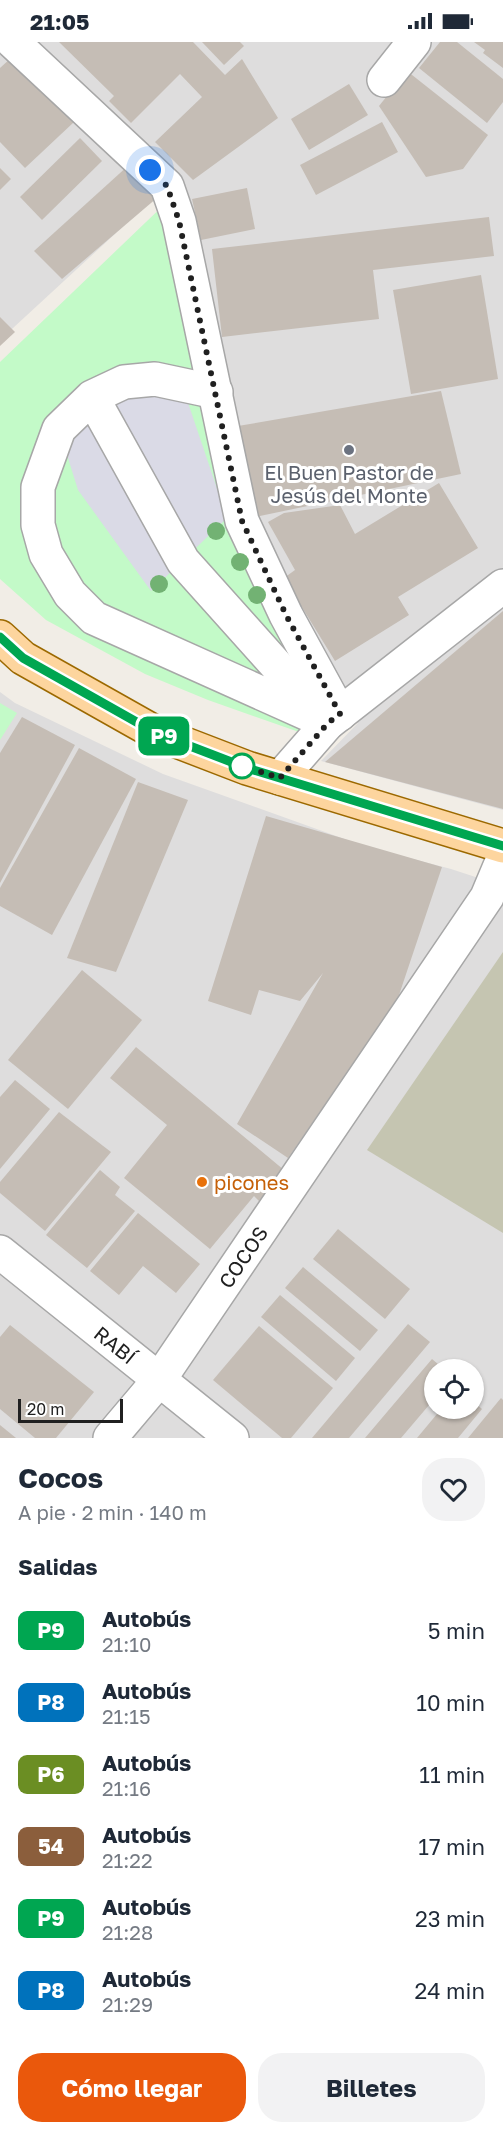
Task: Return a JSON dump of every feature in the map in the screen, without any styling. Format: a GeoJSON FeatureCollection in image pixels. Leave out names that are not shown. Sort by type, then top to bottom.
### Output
{"type":"FeatureCollection","features":[{"type":"Feature","properties":{"kind":"main road"},"geometry":{"type":"LineString","coordinates":[[0,637],[23,658],[156,733],[247,768],[503,846]]}},
{"type":"Feature","properties":{"kind":"street"},"geometry":{"type":"LineString","coordinates":[[13,42],[167,186],[179,221],[242,521],[334,718]]}},
{"type":"Feature","properties":{"kind":"street"},"geometry":{"type":"LineString","coordinates":[[384,80],[414,42]]}},
{"type":"Feature","properties":{"kind":"street"},"geometry":{"type":"LineString","coordinates":[[216,392],[155,379],[124,382],[92,397],[59,429],[38,487],[38,525],[46,554],[70,594],[94,618],[334,718]]}},
{"type":"Feature","properties":{"kind":"street"},"geometry":{"type":"LineString","coordinates":[[92,397],[183,561],[334,718]]}},
{"type":"Feature","properties":{"kind":"street"},"geometry":{"type":"LineString","coordinates":[[280,778],[334,718],[503,586]]}},
{"type":"Feature","properties":{"kind":"street","name":"COCOS"},"geometry":{"type":"LineString","coordinates":[[110,1438],[159,1380],[487,897],[503,859]]}},
{"type":"Feature","properties":{"kind":"street","name":"RABÍ"},"geometry":{"type":"LineString","coordinates":[[0,1252],[232,1438]]}},
{"type":"Feature","properties":{"kind":"shaded area"},"geometry":{"type":"Polygon","coordinates":[[[0,42],[503,42],[503,810],[321,761],[358,723],[276,609],[167,186],[0,340],[0,42]]]}},
{"type":"Feature","properties":{"kind":"shaded area"},"geometry":{"type":"Polygon","coordinates":[[[182,385],[227,518],[151,591],[78,490],[59,429],[92,397],[182,385]]]}},
{"type":"Feature","properties":{"kind":"shaded area"},"geometry":{"type":"Polygon","coordinates":[[[0,692],[15,703],[163,774],[364,846],[451,869],[503,886],[503,1438],[0,1438],[0,692]]]}},
{"type":"Feature","properties":{"kind":"shaded area"},"geometry":{"type":"Polygon","coordinates":[[[503,952],[503,1233],[367,1150],[503,952]]]}},
{"type":"Feature","properties":{"kind":"green space"},"geometry":{"type":"Polygon","coordinates":[[[170,199],[204,366],[318,702],[299,732],[208,700],[145,674],[46,620],[0,579],[0,362],[170,199]]]}},
{"type":"Feature","properties":{"kind":"green space"},"geometry":{"type":"Polygon","coordinates":[[[0,703],[17,713],[0,740],[0,703]]]}},
{"type":"Feature","properties":{"kind":"building"},"geometry":{"type":"Polygon","coordinates":[[[59,42],[193,42],[225,75],[242,59],[278,118],[193,180],[155,142],[202,97],[180,74],[131,123],[109,101],[114,96],[59,42]]]}},
{"type":"Feature","properties":{"kind":"building"},"geometry":{"type":"Polygon","coordinates":[[[202,42],[240,42],[244,46],[224,65],[202,42]]]}},
{"type":"Feature","properties":{"kind":"building"},"geometry":{"type":"Polygon","coordinates":[[[440,42],[457,42],[503,79],[503,102],[487,123],[419,68],[440,42]]]}},
{"type":"Feature","properties":{"kind":"building"},"geometry":{"type":"Polygon","coordinates":[[[474,42],[503,42],[503,68],[483,53],[485,50],[474,42]]]}},
{"type":"Feature","properties":{"kind":"building"},"geometry":{"type":"Polygon","coordinates":[[[11,58],[74,122],[25,168],[0,142],[0,68],[11,58]]]}},
{"type":"Feature","properties":{"kind":"building"},"geometry":{"type":"Polygon","coordinates":[[[407,71],[488,135],[463,169],[426,177],[379,106],[407,71]]]}},
{"type":"Feature","properties":{"kind":"building"},"geometry":{"type":"Polygon","coordinates":[[[349,84],[368,115],[309,150],[291,119],[349,84]]]}},
{"type":"Feature","properties":{"kind":"building"},"geometry":{"type":"Polygon","coordinates":[[[382,122],[398,152],[316,195],[300,165],[382,122]]]}},
{"type":"Feature","properties":{"kind":"building"},"geometry":{"type":"Polygon","coordinates":[[[80,138],[102,161],[42,220],[20,197],[80,138]]]}},
{"type":"Feature","properties":{"kind":"building"},"geometry":{"type":"Polygon","coordinates":[[[130,164],[158,197],[62,279],[34,251],[130,164]]]}},
{"type":"Feature","properties":{"kind":"building"},"geometry":{"type":"Polygon","coordinates":[[[0,168],[11,179],[0,190],[0,168]]]}},
{"type":"Feature","properties":{"kind":"building"},"geometry":{"type":"Polygon","coordinates":[[[247,188],[255,229],[201,240],[192,199],[247,188]]]}},
{"type":"Feature","properties":{"kind":"building"},"geometry":{"type":"Polygon","coordinates":[[[489,217],[494,256],[373,270],[379,319],[222,337],[212,249],[489,217]]]}},
{"type":"Feature","properties":{"kind":"building"},"geometry":{"type":"Polygon","coordinates":[[[481,275],[498,379],[411,394],[393,290],[481,275]]]}},
{"type":"Feature","properties":{"kind":"building"},"geometry":{"type":"Polygon","coordinates":[[[0,317],[15,332],[0,346],[0,317]]]}},
{"type":"Feature","properties":{"kind":"building","name":"El Buen Pastor de Jesús del Monte"},"geometry":{"type":"Polygon","coordinates":[[[441,391],[461,474],[255,517],[238,426],[441,391]]]}},
{"type":"Feature","properties":{"kind":"building"},"geometry":{"type":"Polygon","coordinates":[[[439,483],[478,548],[398,597],[409,615],[335,661],[284,578],[295,570],[268,522],[284,513],[340,505],[355,534],[439,483]]]}},
{"type":"Feature","properties":{"kind":"building"},"geometry":{"type":"Polygon","coordinates":[[[503,611],[503,809],[325,762],[503,611]]]}},
{"type":"Feature","properties":{"kind":"building"},"geometry":{"type":"Polygon","coordinates":[[[22,717],[75,745],[0,883],[0,753],[22,717]]]}},
{"type":"Feature","properties":{"kind":"building"},"geometry":{"type":"Polygon","coordinates":[[[79,748],[136,779],[52,935],[0,906],[0,888],[79,748]]]}},
{"type":"Feature","properties":{"kind":"building"},"geometry":{"type":"Polygon","coordinates":[[[138,782],[188,800],[116,972],[67,958],[138,782]]]}},
{"type":"Feature","properties":{"kind":"building"},"geometry":{"type":"Polygon","coordinates":[[[266,816],[442,867],[397,1001],[288,1158],[237,1124],[323,973],[300,1001],[259,990],[251,1015],[208,1001],[266,816]]]}},
{"type":"Feature","properties":{"kind":"building"},"geometry":{"type":"Polygon","coordinates":[[[82,970],[142,1020],[68,1109],[8,1060],[82,970]]]}},
{"type":"Feature","properties":{"kind":"building"},"geometry":{"type":"Polygon","coordinates":[[[136,1047],[284,1170],[259,1201],[254,1196],[210,1249],[124,1178],[167,1125],[110,1078],[136,1047]]]}},
{"type":"Feature","properties":{"kind":"building"},"geometry":{"type":"Polygon","coordinates":[[[15,1080],[50,1109],[0,1169],[0,1097],[15,1080]]]}},
{"type":"Feature","properties":{"kind":"building"},"geometry":{"type":"Polygon","coordinates":[[[59,1112],[111,1152],[45,1231],[0,1193],[0,1182],[59,1112]]]}},
{"type":"Feature","properties":{"kind":"building"},"geometry":{"type":"Polygon","coordinates":[[[100,1170],[120,1187],[115,1195],[135,1211],[87,1268],[46,1235],[100,1170]]]}},
{"type":"Feature","properties":{"kind":"building"},"geometry":{"type":"Polygon","coordinates":[[[138,1213],[200,1264],[176,1293],[143,1266],[119,1295],[90,1271],[138,1213]]]}},
{"type":"Feature","properties":{"kind":"building"},"geometry":{"type":"Polygon","coordinates":[[[338,1229],[410,1289],[385,1319],[313,1259],[338,1229]]]}},
{"type":"Feature","properties":{"kind":"building"},"geometry":{"type":"Polygon","coordinates":[[[303,1267],[378,1330],[360,1351],[285,1288],[303,1267]]]}},
{"type":"Feature","properties":{"kind":"building"},"geometry":{"type":"Polygon","coordinates":[[[280,1295],[355,1358],[336,1381],[261,1317],[280,1295]]]}},
{"type":"Feature","properties":{"kind":"building"},"geometry":{"type":"Polygon","coordinates":[[[408,1324],[430,1342],[349,1438],[312,1438],[408,1324]]]}},
{"type":"Feature","properties":{"kind":"building"},"geometry":{"type":"Polygon","coordinates":[[[10,1325],[94,1392],[56,1438],[35,1438],[0,1409],[0,1337],[10,1325]]]}},
{"type":"Feature","properties":{"kind":"building"},"geometry":{"type":"Polygon","coordinates":[[[259,1326],[333,1388],[291,1438],[282,1438],[213,1380],[259,1326]]]}},
{"type":"Feature","properties":{"kind":"building"},"geometry":{"type":"Polygon","coordinates":[[[424,1368],[424,1411],[401,1438],[365,1438],[424,1368]]]}},
{"type":"Feature","properties":{"kind":"building"},"geometry":{"type":"Polygon","coordinates":[[[501,1398],[503,1400],[503,1438],[468,1438],[501,1398]]]}},
{"type":"Feature","properties":{"kind":"building"},"geometry":{"type":"Polygon","coordinates":[[[433,1419],[474,1419],[458,1438],[417,1438],[433,1419]]]}},
{"type":"Feature","properties":{"kind":"building"},"geometry":{"type":"Polygon","coordinates":[[[0,1425],[16,1438],[0,1438],[0,1425]]]}},
{"type":"Feature","properties":{"kind":"bus line","name":"P9"},"geometry":{"type":"LineString","coordinates":[[0,637],[23,658],[156,733],[247,768],[503,846]]}},
{"type":"Feature","properties":{"kind":"place","name":"El Buen Pastor de Jesús del Monte"},"geometry":{"type":"Point","coordinates":[349,450]}},
{"type":"Feature","properties":{"kind":"place","name":"picones"},"geometry":{"type":"Point","coordinates":[202,1182]}},
{"type":"Feature","properties":{"kind":"route"},"geometry":{"type":"LineString","coordinates":[[150,170],[167,186],[179,221],[242,521],[286,615],[340,714],[328,723],[280,778],[242,766]]}}]}
